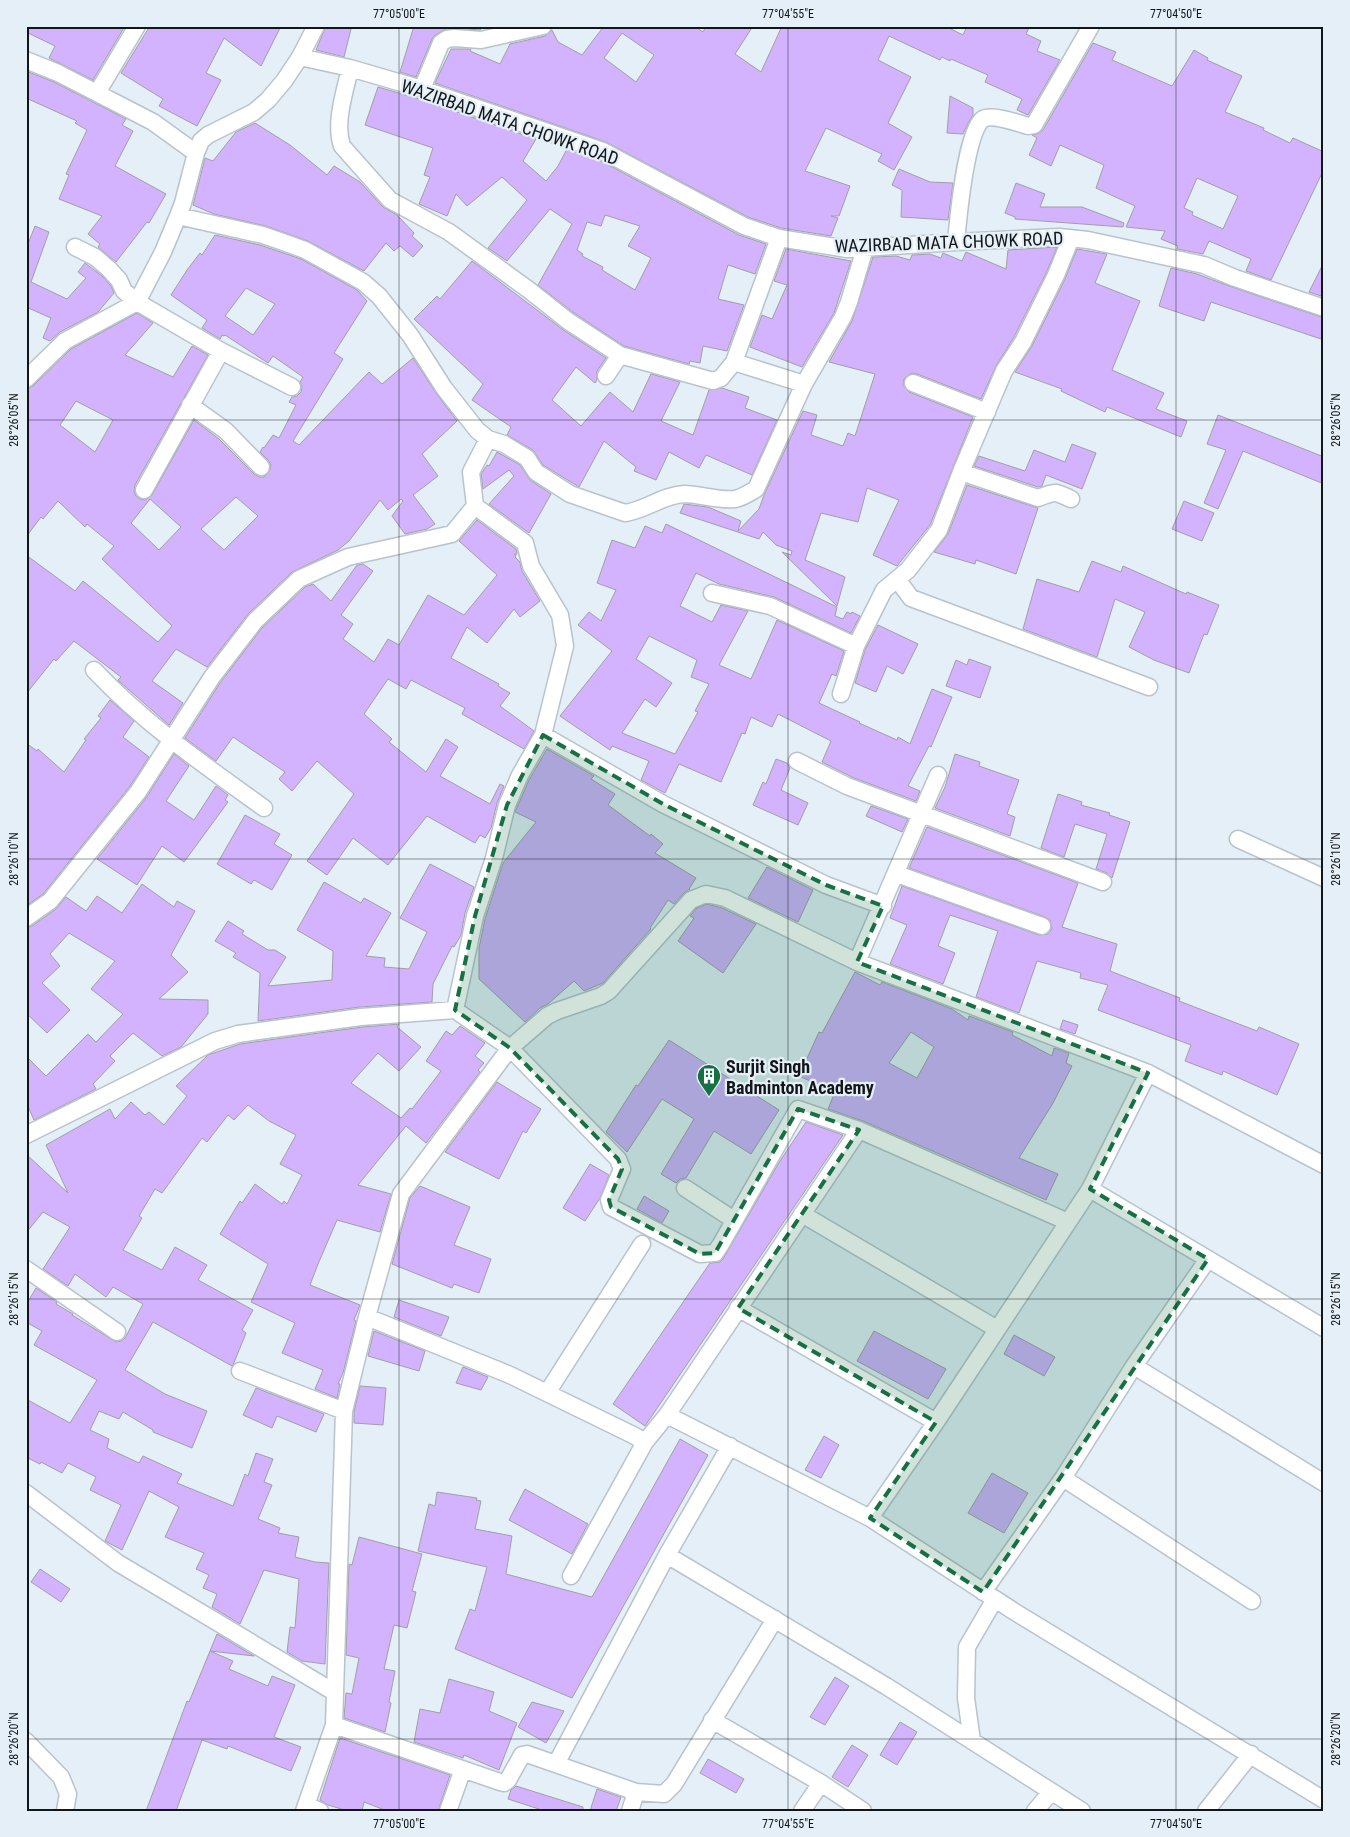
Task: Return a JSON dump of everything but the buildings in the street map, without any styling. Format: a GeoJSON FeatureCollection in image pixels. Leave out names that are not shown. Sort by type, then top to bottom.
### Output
{"type":"FeatureCollection","features":[{"type":"Feature","properties":{"kind":"street"},"geometry":{"type":"LineString","coordinates":[[97,93],[136,26]]}},
{"type":"Feature","properties":{"kind":"street"},"geometry":{"type":"LineString","coordinates":[[26,379],[65,341],[137,302],[163,252],[178,216],[196,153],[201,142],[208,135],[254,112],[268,100],[300,57],[316,26]]}},
{"type":"Feature","properties":{"kind":"street"},"geometry":{"type":"LineString","coordinates":[[422,89],[441,43],[454,38],[481,40],[543,26]]}},
{"type":"Feature","properties":{"kind":"street"},"geometry":{"type":"LineString","coordinates":[[956,242],[964,177],[977,127],[983,120],[991,117],[1028,126],[1034,125],[1092,26]]}},
{"type":"Feature","properties":{"kind":"street","name":"WAZIRBAD MATA CHOWK ROAD"},"geometry":{"type":"LineString","coordinates":[[300,57],[350,68],[422,89],[603,151],[744,226],[779,238],[847,249],[1059,237],[1088,240],[1204,265],[1235,278],[1324,308]]}},
{"type":"Feature","properties":{"kind":"street"},"geometry":{"type":"LineString","coordinates":[[26,60],[58,73],[153,122],[196,153]]}},
{"type":"Feature","properties":{"kind":"street"},"geometry":{"type":"LineString","coordinates":[[350,68],[339,126],[339,137],[342,146],[390,200],[449,232],[568,321],[620,355],[713,382],[721,378],[734,362],[779,238]]}},
{"type":"Feature","properties":{"kind":"street"},"geometry":{"type":"LineString","coordinates":[[178,216],[263,235],[283,242],[305,250],[363,282],[390,309],[469,422],[488,439],[504,444],[527,458],[536,472],[570,494],[625,512],[635,511],[658,500],[684,494],[734,499],[745,496],[756,489],[804,384],[843,317],[865,248]]}},
{"type":"Feature","properties":{"kind":"street"},"geometry":{"type":"LineString","coordinates":[[841,694],[856,646],[884,590],[908,570],[939,530],[961,472],[1004,371],[1023,342],[1056,275],[1071,238]]}},
{"type":"Feature","properties":{"kind":"street"},"geometry":{"type":"LineString","coordinates":[[76,247],[95,257],[119,280],[124,291],[137,302],[221,351],[292,386]]}},
{"type":"Feature","properties":{"kind":"street"},"geometry":{"type":"LineString","coordinates":[[144,490],[221,351]]}},
{"type":"Feature","properties":{"kind":"street"},"geometry":{"type":"LineString","coordinates":[[606,376],[620,355]]}},
{"type":"Feature","properties":{"kind":"street"},"geometry":{"type":"LineString","coordinates":[[734,362],[804,384]]}},
{"type":"Feature","properties":{"kind":"street"},"geometry":{"type":"LineString","coordinates":[[914,383],[987,412]]}},
{"type":"Feature","properties":{"kind":"street"},"geometry":{"type":"LineString","coordinates":[[190,405],[226,431],[261,467]]}},
{"type":"Feature","properties":{"kind":"street"},"geometry":{"type":"LineString","coordinates":[[26,918],[50,901],[138,792],[212,676],[255,621],[299,579],[348,557],[452,534],[475,506],[471,472],[488,439]]}},
{"type":"Feature","properties":{"kind":"street"},"geometry":{"type":"LineString","coordinates":[[961,472],[1038,498],[1049,492],[1059,493],[1071,499]]}},
{"type":"Feature","properties":{"kind":"street"},"geometry":{"type":"LineString","coordinates":[[455,1010],[475,916],[494,858],[507,805],[520,775],[543,735],[565,646],[560,614],[531,566],[525,543],[475,506]]}},
{"type":"Feature","properties":{"kind":"street"},"geometry":{"type":"LineString","coordinates":[[897,579],[911,598],[1149,687]]}},
{"type":"Feature","properties":{"kind":"street"},"geometry":{"type":"LineString","coordinates":[[712,593],[770,606],[856,646]]}},
{"type":"Feature","properties":{"kind":"street"},"geometry":{"type":"LineString","coordinates":[[94,670],[120,698],[171,741],[264,808]]}},
{"type":"Feature","properties":{"kind":"street"},"geometry":{"type":"LineString","coordinates":[[543,735],[663,804],[826,885],[883,906]]}},
{"type":"Feature","properties":{"kind":"street"},"geometry":{"type":"LineString","coordinates":[[797,761],[847,786],[1103,882]]}},
{"type":"Feature","properties":{"kind":"street"},"geometry":{"type":"LineString","coordinates":[[857,962],[897,874],[938,775]]}},
{"type":"Feature","properties":{"kind":"street"},"geometry":{"type":"LineString","coordinates":[[1238,839],[1324,878]]}},
{"type":"Feature","properties":{"kind":"street"},"geometry":{"type":"LineString","coordinates":[[897,874],[1042,926]]}},
{"type":"Feature","properties":{"kind":"street"},"geometry":{"type":"LineString","coordinates":[[310,1809],[334,1725],[344,1410],[401,1194],[510,1048],[547,1016],[610,991],[691,900],[706,894],[725,898],[857,962],[1148,1073],[1324,1165]]}},
{"type":"Feature","properties":{"kind":"street"},"geometry":{"type":"LineString","coordinates":[[26,1135],[215,1041],[238,1034],[361,1017],[455,1010],[510,1048],[618,1159],[622,1169],[609,1200],[611,1207],[700,1254],[715,1252],[798,1109],[859,1130],[1068,1222]]}},
{"type":"Feature","properties":{"kind":"street"},"geometry":{"type":"LineString","coordinates":[[870,1518],[936,1422],[1090,1188],[1148,1073]]}},
{"type":"Feature","properties":{"kind":"street"},"geometry":{"type":"LineString","coordinates":[[571,1576],[645,1442],[667,1415],[859,1130]]}},
{"type":"Feature","properties":{"kind":"street"},"geometry":{"type":"LineString","coordinates":[[685,1188],[734,1220]]}},
{"type":"Feature","properties":{"kind":"street"},"geometry":{"type":"LineString","coordinates":[[1090,1188],[1324,1328]]}},
{"type":"Feature","properties":{"kind":"street"},"geometry":{"type":"LineString","coordinates":[[802,1214],[997,1330]]}},
{"type":"Feature","properties":{"kind":"street"},"geometry":{"type":"LineString","coordinates":[[547,1393],[642,1244]]}},
{"type":"Feature","properties":{"kind":"street"},"geometry":{"type":"LineString","coordinates":[[972,1741],[966,1698],[967,1647],[989,1595],[1134,1366],[1208,1258]]}},
{"type":"Feature","properties":{"kind":"street"},"geometry":{"type":"LineString","coordinates":[[26,1269],[117,1332]]}},
{"type":"Feature","properties":{"kind":"street"},"geometry":{"type":"LineString","coordinates":[[738,1308],[936,1422]]}},
{"type":"Feature","properties":{"kind":"street"},"geometry":{"type":"LineString","coordinates":[[367,1317],[510,1375],[645,1442]]}},
{"type":"Feature","properties":{"kind":"street"},"geometry":{"type":"LineString","coordinates":[[1134,1366],[1324,1483]]}},
{"type":"Feature","properties":{"kind":"street"},"geometry":{"type":"LineString","coordinates":[[240,1371],[344,1410]]}},
{"type":"Feature","properties":{"kind":"street"},"geometry":{"type":"LineString","coordinates":[[667,1415],[870,1518],[989,1595],[1324,1800]]}},
{"type":"Feature","properties":{"kind":"street"},"geometry":{"type":"LineString","coordinates":[[556,1764],[667,1555],[730,1446]]}},
{"type":"Feature","properties":{"kind":"street"},"geometry":{"type":"LineString","coordinates":[[1063,1478],[1252,1602]]}},
{"type":"Feature","properties":{"kind":"street"},"geometry":{"type":"LineString","coordinates":[[30,1500],[118,1564],[334,1692]]}},
{"type":"Feature","properties":{"kind":"street"},"geometry":{"type":"LineString","coordinates":[[667,1555],[886,1686],[1082,1811]]}},
{"type":"Feature","properties":{"kind":"street"},"geometry":{"type":"LineString","coordinates":[[334,1725],[504,1782],[508,1780],[522,1755],[533,1755],[636,1792],[664,1794],[674,1784],[775,1619]]}},
{"type":"Feature","properties":{"kind":"street"},"geometry":{"type":"LineString","coordinates":[[712,1720],[821,1782],[863,1811]]}},
{"type":"Feature","properties":{"kind":"street"},"geometry":{"type":"LineString","coordinates":[[26,1740],[61,1777],[68,1794],[65,1811]]}},
{"type":"Feature","properties":{"kind":"street"},"geometry":{"type":"LineString","coordinates":[[1206,1811],[1251,1754]]}},
{"type":"Feature","properties":{"kind":"street"},"geometry":{"type":"LineString","coordinates":[[448,1811],[463,1769]]}},
{"type":"Feature","properties":{"kind":"street"},"geometry":{"type":"LineString","coordinates":[[802,1811],[821,1782]]}},
{"type":"Feature","properties":{"kind":"street"},"geometry":{"type":"LineString","coordinates":[[630,1811],[636,1792]]}},
{"type":"Feature","properties":{"kind":"street"},"geometry":{"type":"LineString","coordinates":[[1035,1811],[1051,1792]]}},
{"type":"Feature","properties":{"kind":"highlighted area"},"geometry":{"type":"Polygon","coordinates":[[[543,735],[663,804],[826,885],[883,906],[857,962],[1148,1073],[1090,1189],[1208,1259],[983,1592],[870,1518],[936,1422],[738,1308],[859,1130],[798,1109],[715,1253],[700,1254],[611,1207],[609,1200],[622,1169],[618,1159],[510,1048],[455,1010],[475,916],[507,805],[543,735]]]}},
{"type":"Feature","properties":{"kind":"place","name":"Surjit Singh Badminton Academy"},"geometry":{"type":"Point","coordinates":[709,1097]}}]}
